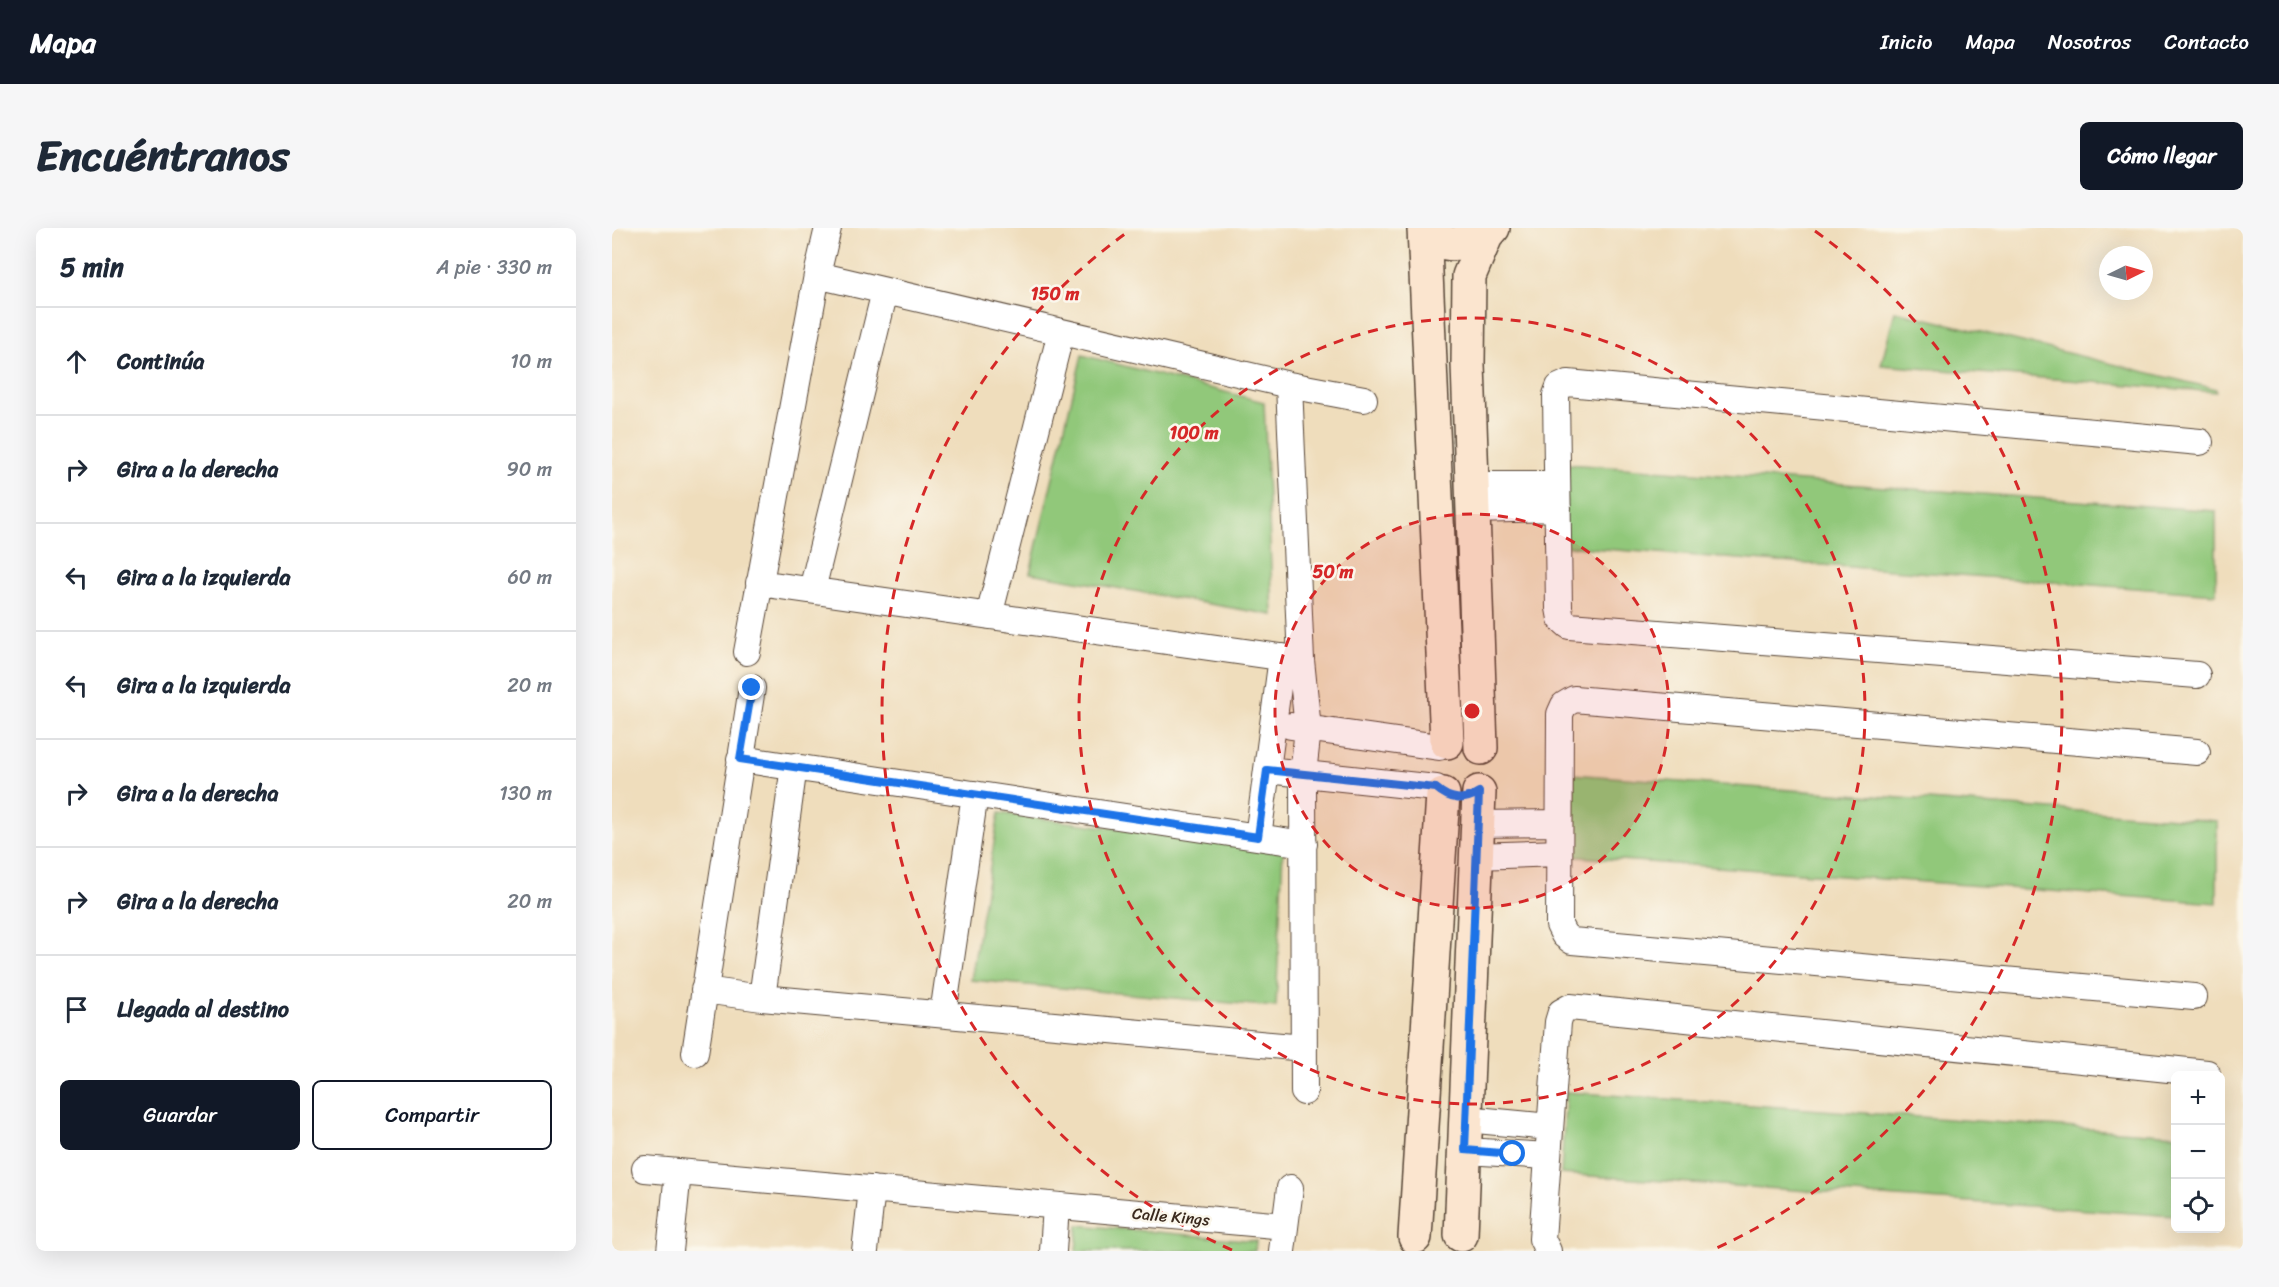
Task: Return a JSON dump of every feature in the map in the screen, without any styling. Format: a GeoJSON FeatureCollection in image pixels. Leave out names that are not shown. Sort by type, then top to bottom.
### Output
{"type":"FeatureCollection","features":[{"type":"Feature","properties":{"kind":"street"},"geometry":{"type":"LineString","coordinates":[[747,651],[817,275],[828,228]]}},
{"type":"Feature","properties":{"kind":"street"},"geometry":{"type":"LineString","coordinates":[[1424,230],[1432,240],[1444,244],[1457,244],[1490,232]]}},
{"type":"Feature","properties":{"kind":"street"},"geometry":{"type":"LineString","coordinates":[[1413,1244],[1439,791],[1430,771],[1434,754],[1443,745],[1424,230]]}},
{"type":"Feature","properties":{"kind":"street"},"geometry":{"type":"LineString","coordinates":[[1267,770],[1439,791],[1461,799],[1479,792],[1485,784],[1489,765],[1481,748],[1468,364],[1469,276],[1490,232]]}},
{"type":"Feature","properties":{"kind":"street"},"geometry":{"type":"LineString","coordinates":[[817,275],[1289,385],[1364,399]]}},
{"type":"Feature","properties":{"kind":"street"},"geometry":{"type":"LineString","coordinates":[[812,590],[885,291]]}},
{"type":"Feature","properties":{"kind":"street"},"geometry":{"type":"LineString","coordinates":[[989,616],[1061,332]]}},
{"type":"Feature","properties":{"kind":"street"},"geometry":{"type":"LineString","coordinates":[[1430,360],[1450,355],[1468,364]]}},
{"type":"Feature","properties":{"kind":"street"},"geometry":{"type":"LineString","coordinates":[[2197,675],[1569,626],[1561,619],[1559,608],[1556,395],[1559,387],[1568,383],[2200,442]]}},
{"type":"Feature","properties":{"kind":"street"},"geometry":{"type":"LineString","coordinates":[[1289,385],[1291,659],[1308,729],[1303,774],[1304,1092]]}},
{"type":"Feature","properties":{"kind":"street"},"geometry":{"type":"LineString","coordinates":[[1473,497],[1558,496]]}},
{"type":"Feature","properties":{"kind":"street"},"geometry":{"type":"LineString","coordinates":[[759,583],[1291,659]]}},
{"type":"Feature","properties":{"kind":"street"},"geometry":{"type":"LineString","coordinates":[[1258,837],[1273,724],[1291,659]]}},
{"type":"Feature","properties":{"kind":"street"},"geometry":{"type":"LineString","coordinates":[[695,1053],[752,688]]}},
{"type":"Feature","properties":{"kind":"street"},"geometry":{"type":"LineString","coordinates":[[2194,997],[1572,941],[1564,935],[1559,925],[1560,714],[1564,705],[1574,699],[2197,752]]}},
{"type":"Feature","properties":{"kind":"street"},"geometry":{"type":"LineString","coordinates":[[1273,724],[1443,745],[1465,740],[1481,748]]}},
{"type":"Feature","properties":{"kind":"street"},"geometry":{"type":"LineString","coordinates":[[740,759],[1304,844]]}},
{"type":"Feature","properties":{"kind":"street"},"geometry":{"type":"LineString","coordinates":[[762,998],[794,766]]}},
{"type":"Feature","properties":{"kind":"street"},"geometry":{"type":"LineString","coordinates":[[1464,1243],[1465,1135],[1479,792]]}},
{"type":"Feature","properties":{"kind":"street"},"geometry":{"type":"LineString","coordinates":[[944,1014],[975,794]]}},
{"type":"Feature","properties":{"kind":"street"},"geometry":{"type":"LineString","coordinates":[[1477,840],[1559,823]]}},
{"type":"Feature","properties":{"kind":"street"},"geometry":{"type":"LineString","coordinates":[[1477,840],[1559,853]]}},
{"type":"Feature","properties":{"kind":"street"},"geometry":{"type":"LineString","coordinates":[[704,990],[762,998],[1304,1048]]}},
{"type":"Feature","properties":{"kind":"street"},"geometry":{"type":"LineString","coordinates":[[1548,1251],[1542,1239],[1558,1022],[1561,1012],[1570,1007],[2197,1071]]}},
{"type":"Feature","properties":{"kind":"street"},"geometry":{"type":"LineString","coordinates":[[1465,1135],[1550,1127]]}},
{"type":"Feature","properties":{"kind":"street"},"geometry":{"type":"LineString","coordinates":[[1465,1135],[1548,1156]]}},
{"type":"Feature","properties":{"kind":"street","name":"Calle Kings"},"geometry":{"type":"LineString","coordinates":[[645,1168],[1285,1226]]}},
{"type":"Feature","properties":{"kind":"street"},"geometry":{"type":"LineString","coordinates":[[670,1251],[678,1172]]}},
{"type":"Feature","properties":{"kind":"street"},"geometry":{"type":"LineString","coordinates":[[1282,1251],[1290,1188]]}},
{"type":"Feature","properties":{"kind":"street"},"geometry":{"type":"LineString","coordinates":[[865,1251],[872,1189]]}},
{"type":"Feature","properties":{"kind":"street"},"geometry":{"type":"LineString","coordinates":[[1053,1251],[1056,1206]]}},
{"type":"Feature","properties":{"kind":"street"},"geometry":{"type":"LineString","coordinates":[[1413,1244],[1421,1230],[1438,1224],[1447,1226],[1464,1243]]}},
{"type":"Feature","properties":{"kind":"green space"},"geometry":{"type":"Polygon","coordinates":[[[1895,311],[2216,389],[2216,392],[1881,365],[1895,311]]]}},
{"type":"Feature","properties":{"kind":"green space"},"geometry":{"type":"Polygon","coordinates":[[[1082,355],[1264,402],[1273,615],[1030,573],[1082,355]]]}},
{"type":"Feature","properties":{"kind":"green space"},"geometry":{"type":"Polygon","coordinates":[[[1568,464],[2216,511],[2216,594],[1563,546],[1568,464]]]}},
{"type":"Feature","properties":{"kind":"green space"},"geometry":{"type":"Polygon","coordinates":[[[1570,774],[2217,821],[2217,903],[1565,856],[1570,774]]]}},
{"type":"Feature","properties":{"kind":"green space"},"geometry":{"type":"Polygon","coordinates":[[[999,813],[1283,850],[1276,1007],[971,980],[999,813]]]}},
{"type":"Feature","properties":{"kind":"green space"},"geometry":{"type":"Polygon","coordinates":[[[1566,1092],[2171,1135],[2171,1216],[1561,1174],[1566,1092]]]}},
{"type":"Feature","properties":{"kind":"green space"},"geometry":{"type":"Polygon","coordinates":[[[1078,1225],[1256,1241],[1255,1251],[1076,1251],[1078,1225]]]}},
{"type":"Feature","properties":{"kind":"route"},"geometry":{"type":"LineString","coordinates":[[752,688],[740,759],[1258,837],[1267,770],[1436,788],[1452,798],[1461,799],[1479,792],[1465,1150],[1513,1154]]}}]}
